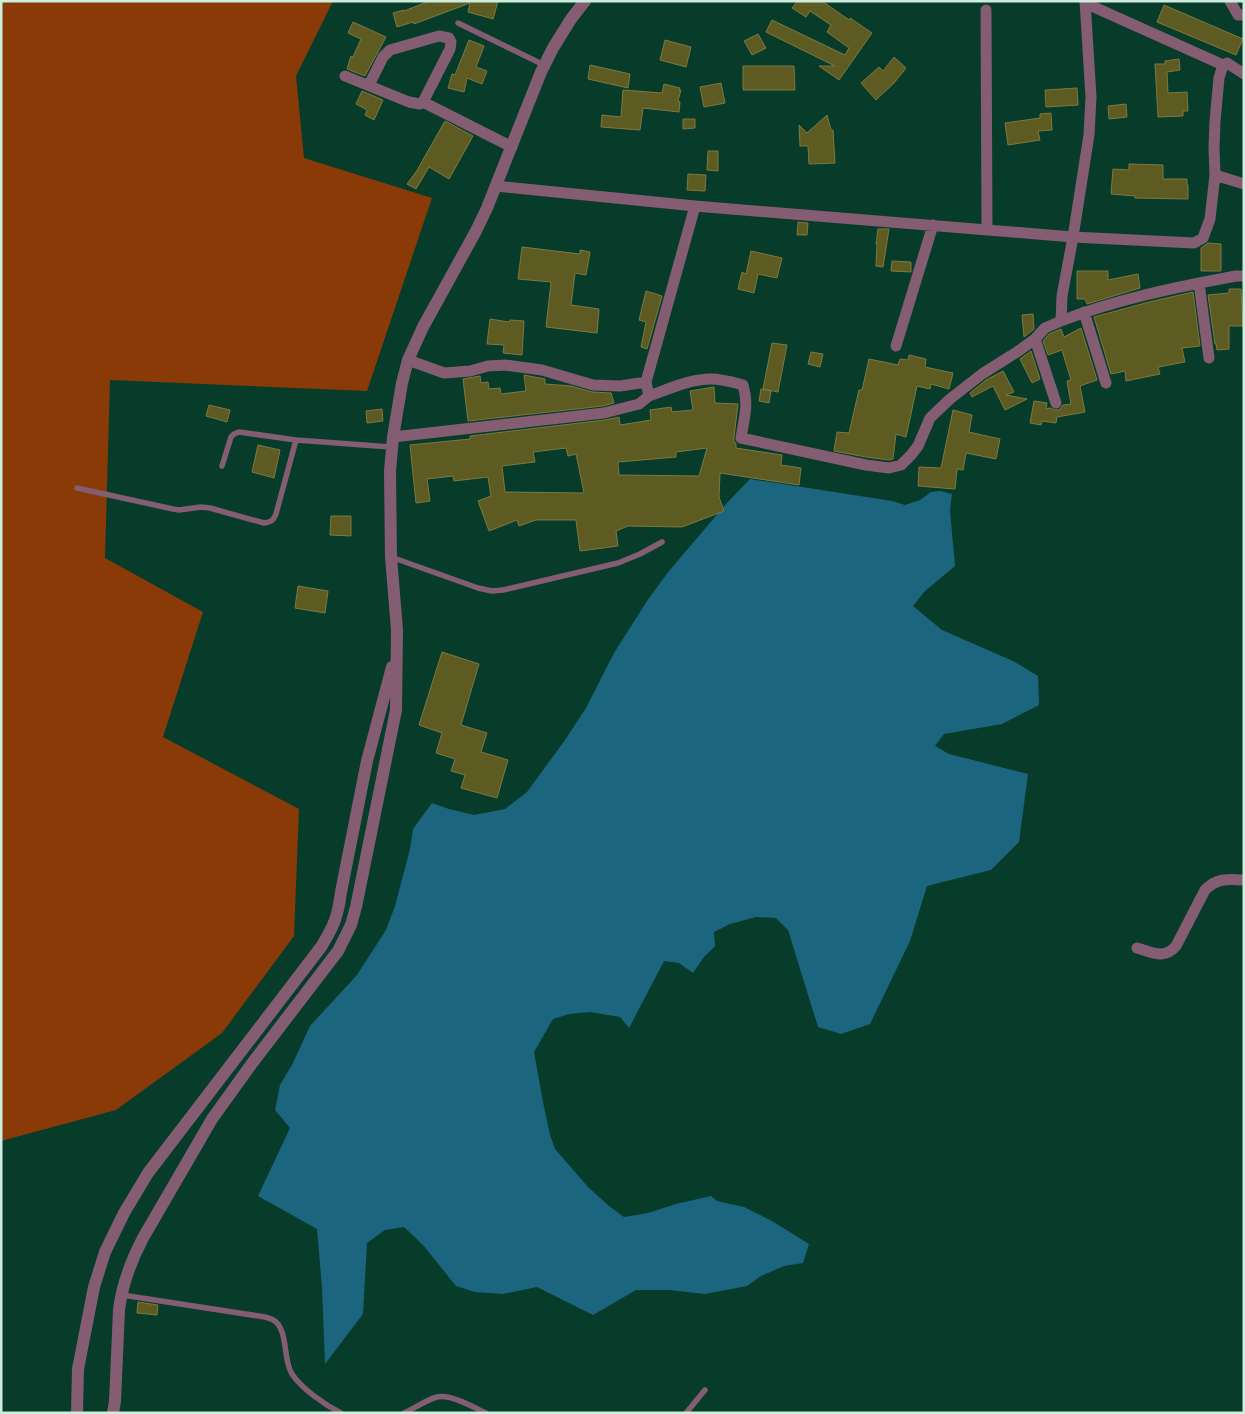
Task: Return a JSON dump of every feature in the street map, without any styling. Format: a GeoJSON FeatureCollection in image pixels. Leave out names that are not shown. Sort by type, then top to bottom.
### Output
{"type":"FeatureCollection","features":[{"type":"Feature","properties":{"kind":"street"},"geometry":{"type":"LineString","coordinates":[[113,1413],[120,1295],[142,1238],[212,1119],[345,940],[356,906],[396,710],[397,630],[391,557],[390,480],[393,442],[402,383],[408,360],[423,327],[487,208],[553,48],[584,1]]}},
{"type":"Feature","properties":{"kind":"street"},"geometry":{"type":"LineString","coordinates":[[1230,1],[1238,15],[1244,15]]}},
{"type":"Feature","properties":{"kind":"street"},"geometry":{"type":"LineString","coordinates":[[1061,321],[1062,296],[1089,135],[1090,57],[1085,2],[1223,65],[1227,63],[1244,74]]}},
{"type":"Feature","properties":{"kind":"street"},"geometry":{"type":"LineString","coordinates":[[986,10],[987,230]]}},
{"type":"Feature","properties":{"kind":"street"},"geometry":{"type":"LineString","coordinates":[[369,85],[383,57],[390,50],[439,36],[449,38],[451,42],[450,49],[423,102]]}},
{"type":"Feature","properties":{"kind":"street"},"geometry":{"type":"LineString","coordinates":[[496,186],[695,206],[987,230],[1073,237],[1194,243],[1203,238],[1210,219],[1215,175],[1215,121],[1219,78],[1223,65]]}},
{"type":"Feature","properties":{"kind":"street"},"geometry":{"type":"LineString","coordinates":[[345,76],[409,102],[420,104],[423,102],[512,147]]}},
{"type":"Feature","properties":{"kind":"street"},"geometry":{"type":"LineString","coordinates":[[1215,175],[1244,184]]}},
{"type":"Feature","properties":{"kind":"street"},"geometry":{"type":"LineString","coordinates":[[649,396],[646,382],[695,206]]}},
{"type":"Feature","properties":{"kind":"street"},"geometry":{"type":"LineString","coordinates":[[896,346],[932,225]]}},
{"type":"Feature","properties":{"kind":"street"},"geometry":{"type":"LineString","coordinates":[[393,442],[604,413],[639,404],[649,396],[683,384],[710,379],[726,380],[743,385],[746,396],[746,408],[741,438],[829,458],[889,468],[901,465],[911,455],[918,446],[930,418],[950,399],[982,374],[1035,339],[1045,328],[1084,312],[1168,290],[1244,276]]}},
{"type":"Feature","properties":{"kind":"street"},"geometry":{"type":"LineString","coordinates":[[1198,283],[1209,358]]}},
{"type":"Feature","properties":{"kind":"street"},"geometry":{"type":"LineString","coordinates":[[1084,312],[1106,383]]}},
{"type":"Feature","properties":{"kind":"street"},"geometry":{"type":"LineString","coordinates":[[1035,339],[1056,403]]}},
{"type":"Feature","properties":{"kind":"street"},"geometry":{"type":"LineString","coordinates":[[408,360],[444,373],[505,365],[542,370],[593,386],[620,386],[646,382]]}},
{"type":"Feature","properties":{"kind":"street"},"geometry":{"type":"LineString","coordinates":[[77,1413],[78,1369],[94,1287],[105,1252],[124,1213],[148,1173],[321,947],[332,929],[338,912],[370,745],[385,696],[396,650]]}},
{"type":"Feature","properties":{"kind":"street"},"geometry":{"type":"LineString","coordinates":[[1137,948],[1160,955],[1171,952],[1205,890],[1211,884],[1218,880],[1244,880]]}},
{"type":"Feature","properties":{"kind":"lane"},"geometry":{"type":"LineString","coordinates":[[458,23],[545,65]]}},
{"type":"Feature","properties":{"kind":"lane"},"geometry":{"type":"LineString","coordinates":[[222,466],[231,437],[239,432],[296,440],[393,442]]}},
{"type":"Feature","properties":{"kind":"lane"},"geometry":{"type":"LineString","coordinates":[[77,488],[173,509],[201,507],[264,523],[270,522],[274,520],[276,514],[296,440]]}},
{"type":"Feature","properties":{"kind":"lane"},"geometry":{"type":"LineString","coordinates":[[391,557],[478,588],[492,591],[618,563],[662,542]]}},
{"type":"Feature","properties":{"kind":"lane"},"geometry":{"type":"LineString","coordinates":[[120,1295],[266,1317],[274,1320],[279,1325],[282,1333],[292,1374],[314,1397],[341,1413]]}},
{"type":"Feature","properties":{"kind":"lane"},"geometry":{"type":"LineString","coordinates":[[686,1413],[704,1390]]}},
{"type":"Feature","properties":{"kind":"lane"},"geometry":{"type":"LineString","coordinates":[[404,1413],[435,1397],[441,1396],[456,1400],[486,1413]]}},
{"type":"Feature","properties":{"kind":"shaded area"},"geometry":{"type":"Polygon","coordinates":[[[1,1],[333,1],[296,76],[304,158],[432,198],[367,391],[110,380],[105,558],[203,612],[163,737],[299,809],[294,936],[222,1033],[116,1110],[1,1141],[1,1]]]}},
{"type":"Feature","properties":{"kind":"water"},"geometry":{"type":"Polygon","coordinates":[[[750,479],[892,501],[905,505],[920,500],[931,492],[940,491],[952,494],[950,510],[955,566],[925,591],[913,606],[942,630],[1013,661],[1038,676],[1039,705],[1002,724],[944,734],[935,746],[949,754],[1028,774],[1019,842],[991,870],[927,886],[910,941],[870,1024],[841,1034],[818,1027],[788,930],[776,918],[756,917],[730,924],[714,932],[715,946],[704,957],[693,973],[679,963],[664,961],[629,1028],[620,1017],[590,1012],[569,1014],[553,1019],[534,1052],[550,1135],[555,1149],[588,1187],[609,1206],[624,1217],[648,1213],[711,1196],[717,1201],[744,1207],[772,1221],[809,1244],[803,1263],[784,1266],[761,1276],[747,1286],[705,1294],[669,1290],[636,1290],[593,1315],[537,1287],[503,1294],[475,1292],[456,1286],[423,1245],[404,1227],[385,1230],[367,1243],[363,1314],[325,1364],[322,1287],[317,1229],[258,1196],[290,1128],[275,1110],[280,1085],[292,1065],[310,1026],[357,975],[386,930],[395,906],[410,849],[413,829],[432,803],[474,815],[505,809],[527,792],[586,708],[614,653],[649,598],[669,571],[750,479]]]}},
{"type":"Feature","properties":{"kind":"building"},"geometry":{"type":"Polygon","coordinates":[[[430,1],[498,1],[493,19],[468,12],[470,3],[414,24],[413,22],[397,27],[393,13],[430,1]]]}},
{"type":"Feature","properties":{"kind":"building"},"geometry":{"type":"Polygon","coordinates":[[[796,1],[822,1],[872,33],[839,80],[819,66],[835,66],[766,32],[772,20],[845,55],[849,48],[827,32],[831,25],[810,11],[806,17],[792,8],[796,1]]]}},
{"type":"Feature","properties":{"kind":"building"},"geometry":{"type":"Polygon","coordinates":[[[1164,5],[1243,39],[1236,55],[1157,22],[1164,5]]]}},
{"type":"Feature","properties":{"kind":"building"},"geometry":{"type":"Polygon","coordinates":[[[353,22],[386,37],[365,76],[347,69],[351,56],[353,57],[361,39],[348,33],[353,22]]]}},
{"type":"Feature","properties":{"kind":"building"},"geometry":{"type":"Polygon","coordinates":[[[758,34],[766,48],[752,55],[744,41],[758,34]]]}},
{"type":"Feature","properties":{"kind":"building"},"geometry":{"type":"Polygon","coordinates":[[[469,40],[484,46],[476,67],[487,71],[482,84],[467,78],[464,92],[448,88],[452,74],[455,75],[469,40]]]}},
{"type":"Feature","properties":{"kind":"building"},"geometry":{"type":"Polygon","coordinates":[[[665,40],[691,47],[686,67],[660,60],[665,40]]]}},
{"type":"Feature","properties":{"kind":"building"},"geometry":{"type":"Polygon","coordinates":[[[894,57],[906,68],[894,83],[876,100],[861,83],[879,67],[883,71],[894,57]]]}},
{"type":"Feature","properties":{"kind":"building"},"geometry":{"type":"Polygon","coordinates":[[[1179,59],[1180,70],[1167,72],[1168,93],[1187,92],[1188,111],[1183,111],[1183,116],[1158,117],[1155,64],[1165,64],[1165,61],[1179,59]]]}},
{"type":"Feature","properties":{"kind":"building"},"geometry":{"type":"Polygon","coordinates":[[[590,65],[630,74],[628,88],[588,79],[590,65]]]}},
{"type":"Feature","properties":{"kind":"building"},"geometry":{"type":"Polygon","coordinates":[[[743,66],[794,66],[795,90],[743,90],[743,66]]]}},
{"type":"Feature","properties":{"kind":"building"},"geometry":{"type":"Polygon","coordinates":[[[721,83],[725,103],[704,107],[700,87],[721,83]]]}},
{"type":"Feature","properties":{"kind":"building"},"geometry":{"type":"Polygon","coordinates":[[[664,84],[680,88],[679,112],[643,108],[640,130],[601,127],[602,115],[621,117],[623,90],[662,93],[664,84]]]}},
{"type":"Feature","properties":{"kind":"building"},"geometry":{"type":"Polygon","coordinates":[[[1077,88],[1078,105],[1046,107],[1045,90],[1077,88]]]}},
{"type":"Feature","properties":{"kind":"building"},"geometry":{"type":"Polygon","coordinates":[[[362,91],[383,100],[374,120],[365,115],[367,110],[356,104],[362,91]]]}},
{"type":"Feature","properties":{"kind":"building"},"geometry":{"type":"Polygon","coordinates":[[[1126,104],[1127,117],[1109,119],[1108,106],[1126,104]]]}},
{"type":"Feature","properties":{"kind":"building"},"geometry":{"type":"Polygon","coordinates":[[[1051,113],[1052,130],[1038,131],[1040,140],[1008,145],[1005,123],[1040,118],[1040,114],[1051,113]]]}},
{"type":"Feature","properties":{"kind":"building"},"geometry":{"type":"Polygon","coordinates":[[[827,115],[831,130],[833,130],[835,163],[809,164],[808,146],[800,146],[799,125],[807,133],[827,115]]]}},
{"type":"Feature","properties":{"kind":"building"},"geometry":{"type":"Polygon","coordinates":[[[683,119],[695,119],[695,128],[683,129],[683,119]]]}},
{"type":"Feature","properties":{"kind":"building"},"geometry":{"type":"Polygon","coordinates":[[[445,121],[473,136],[449,179],[429,167],[416,189],[407,184],[416,172],[445,121]]]}},
{"type":"Feature","properties":{"kind":"building"},"geometry":{"type":"Polygon","coordinates":[[[708,151],[718,151],[718,171],[707,170],[708,151]]]}},
{"type":"Feature","properties":{"kind":"building"},"geometry":{"type":"Polygon","coordinates":[[[1129,164],[1163,165],[1163,179],[1187,179],[1188,199],[1135,198],[1135,196],[1111,194],[1113,169],[1129,170],[1129,164]]]}},
{"type":"Feature","properties":{"kind":"building"},"geometry":{"type":"Polygon","coordinates":[[[688,174],[706,175],[705,191],[687,190],[688,174]]]}},
{"type":"Feature","properties":{"kind":"building"},"geometry":{"type":"Polygon","coordinates":[[[798,222],[808,223],[807,235],[797,235],[798,222]]]}},
{"type":"Feature","properties":{"kind":"building"},"geometry":{"type":"Polygon","coordinates":[[[878,229],[889,229],[883,267],[876,266],[878,229]]]}},
{"type":"Feature","properties":{"kind":"building"},"geometry":{"type":"Polygon","coordinates":[[[1208,243],[1221,244],[1221,271],[1201,271],[1201,248],[1208,243]]]}},
{"type":"Feature","properties":{"kind":"building"},"geometry":{"type":"Polygon","coordinates":[[[522,247],[580,254],[580,250],[590,252],[586,275],[575,273],[571,305],[599,309],[597,333],[546,327],[551,282],[518,279],[522,247]]]}},
{"type":"Feature","properties":{"kind":"building"},"geometry":{"type":"Polygon","coordinates":[[[751,251],[782,258],[777,278],[758,274],[754,293],[738,289],[742,272],[746,274],[751,251]]]}},
{"type":"Feature","properties":{"kind":"building"},"geometry":{"type":"Polygon","coordinates":[[[892,261],[911,262],[911,272],[891,271],[892,261]]]}},
{"type":"Feature","properties":{"kind":"building"},"geometry":{"type":"Polygon","coordinates":[[[1077,271],[1108,271],[1108,280],[1138,274],[1140,288],[1087,304],[1085,299],[1077,299],[1077,271]]]}},
{"type":"Feature","properties":{"kind":"building"},"geometry":{"type":"Polygon","coordinates":[[[1229,289],[1241,289],[1243,326],[1229,326],[1229,349],[1217,350],[1208,295],[1229,293],[1229,289]]]}},
{"type":"Feature","properties":{"kind":"building"},"geometry":{"type":"Polygon","coordinates":[[[646,291],[662,296],[647,349],[641,347],[646,322],[639,320],[646,291]]]}},
{"type":"Feature","properties":{"kind":"building"},"geometry":{"type":"Polygon","coordinates":[[[1193,292],[1200,346],[1182,348],[1185,362],[1158,367],[1160,374],[1126,381],[1125,371],[1111,374],[1094,317],[1193,292]]]}},
{"type":"Feature","properties":{"kind":"building"},"geometry":{"type":"Polygon","coordinates":[[[1033,314],[1034,329],[1024,337],[1022,315],[1033,314]]]}},
{"type":"Feature","properties":{"kind":"building"},"geometry":{"type":"Polygon","coordinates":[[[490,319],[509,322],[510,320],[524,321],[522,355],[503,353],[504,345],[487,344],[490,319]]]}},
{"type":"Feature","properties":{"kind":"building"},"geometry":{"type":"Polygon","coordinates":[[[1081,328],[1097,380],[1080,386],[1085,412],[1057,417],[1056,423],[1042,421],[1041,425],[1030,423],[1034,401],[1047,403],[1046,409],[1055,410],[1059,410],[1063,405],[1071,404],[1067,381],[1071,380],[1062,350],[1048,355],[1043,341],[1049,334],[1061,329],[1064,337],[1081,328]]]}},
{"type":"Feature","properties":{"kind":"building"},"geometry":{"type":"Polygon","coordinates":[[[772,343],[787,345],[778,392],[763,389],[772,343]]]}},
{"type":"Feature","properties":{"kind":"building"},"geometry":{"type":"Polygon","coordinates":[[[1031,351],[1040,379],[1032,383],[1020,359],[1031,351]]]}},
{"type":"Feature","properties":{"kind":"building"},"geometry":{"type":"Polygon","coordinates":[[[811,352],[823,354],[820,367],[808,364],[811,352]]]}},
{"type":"Feature","properties":{"kind":"building"},"geometry":{"type":"Polygon","coordinates":[[[909,355],[926,359],[925,367],[953,373],[949,389],[931,384],[930,389],[917,386],[906,437],[896,434],[893,459],[866,457],[834,451],[837,432],[849,433],[859,390],[862,390],[869,359],[898,365],[900,359],[908,360],[909,355]]]}},
{"type":"Feature","properties":{"kind":"building"},"geometry":{"type":"Polygon","coordinates":[[[1003,371],[1014,392],[1006,395],[1027,399],[1005,410],[993,386],[972,397],[970,393],[986,380],[1003,371]]]}},
{"type":"Feature","properties":{"kind":"building"},"geometry":{"type":"Polygon","coordinates":[[[524,375],[545,379],[545,384],[571,386],[592,392],[611,393],[614,403],[603,406],[468,421],[463,379],[480,376],[481,383],[488,382],[489,389],[500,388],[501,394],[526,391],[524,375]]]}},
{"type":"Feature","properties":{"kind":"building"},"geometry":{"type":"Polygon","coordinates":[[[714,387],[715,403],[738,404],[734,437],[736,448],[782,455],[781,465],[801,468],[799,485],[720,473],[719,497],[724,511],[682,527],[628,526],[616,531],[618,546],[580,551],[576,520],[536,520],[519,526],[517,520],[489,531],[478,501],[491,496],[488,477],[454,481],[453,476],[427,479],[430,501],[416,503],[410,445],[470,439],[470,436],[619,417],[620,425],[651,420],[650,410],[671,407],[672,412],[693,410],[690,391],[714,387]],[[566,448],[533,452],[535,462],[502,466],[505,492],[584,493],[576,454],[568,456],[566,448]],[[707,448],[676,452],[676,457],[618,462],[619,475],[699,476],[707,448]]]}},
{"type":"Feature","properties":{"kind":"building"},"geometry":{"type":"Polygon","coordinates":[[[761,389],[771,391],[769,403],[759,401],[761,389]]]}},
{"type":"Feature","properties":{"kind":"building"},"geometry":{"type":"Polygon","coordinates":[[[209,405],[230,410],[227,422],[206,416],[209,405]]]}},
{"type":"Feature","properties":{"kind":"building"},"geometry":{"type":"Polygon","coordinates":[[[382,409],[383,421],[367,423],[366,411],[382,409]]]}},
{"type":"Feature","properties":{"kind":"building"},"geometry":{"type":"Polygon","coordinates":[[[953,410],[972,415],[969,432],[1000,439],[996,459],[966,453],[963,470],[957,469],[955,489],[918,486],[919,467],[941,468],[953,410]]]}},
{"type":"Feature","properties":{"kind":"building"},"geometry":{"type":"Polygon","coordinates":[[[258,445],[280,450],[274,478],[252,472],[258,445]]]}},
{"type":"Feature","properties":{"kind":"building"},"geometry":{"type":"Polygon","coordinates":[[[331,516],[351,516],[351,536],[330,535],[331,516]]]}},
{"type":"Feature","properties":{"kind":"building"},"geometry":{"type":"Polygon","coordinates":[[[298,586],[328,591],[325,613],[295,608],[298,586]]]}},
{"type":"Feature","properties":{"kind":"building"},"geometry":{"type":"Polygon","coordinates":[[[442,652],[479,664],[461,725],[487,733],[481,752],[508,760],[497,798],[461,788],[465,775],[451,771],[455,759],[436,753],[442,733],[419,725],[442,652]]]}},
{"type":"Feature","properties":{"kind":"building"},"geometry":{"type":"Polygon","coordinates":[[[138,1302],[158,1305],[157,1315],[137,1313],[138,1302]]]}}]}
